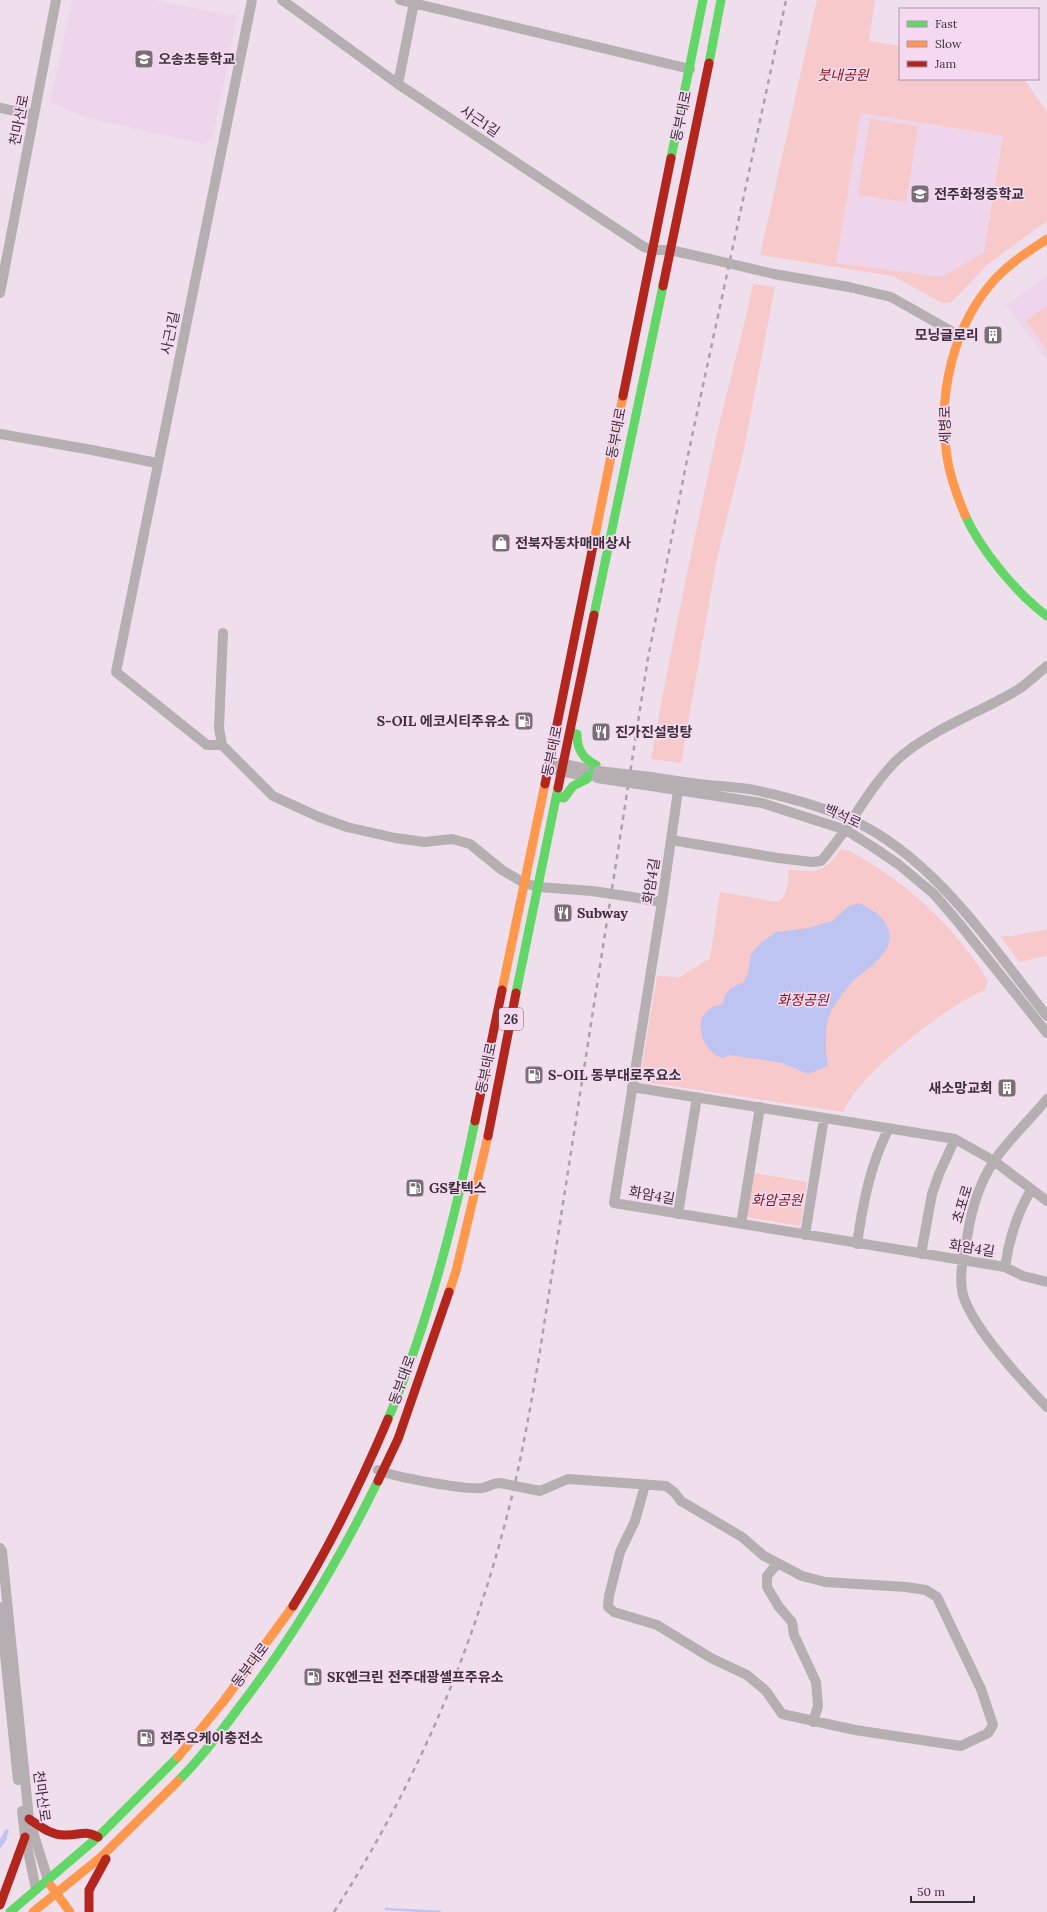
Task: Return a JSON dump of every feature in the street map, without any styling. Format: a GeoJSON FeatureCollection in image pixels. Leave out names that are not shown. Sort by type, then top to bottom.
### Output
{"type":"FeatureCollection","features":[{"type":"Feature","properties":{"kind":"main road","name":"동부대로"},"geometry":{"type":"LineString","coordinates":[[10,1912],[98,1837],[174,1762],[223,1702],[289,1612],[317,1567],[369,1466],[394,1405],[422,1326],[459,1199],[704,0]]}},
{"type":"Feature","properties":{"kind":"main road","name":"동부대로"},"geometry":{"type":"LineString","coordinates":[[33,1912],[56,1895],[104,1853],[182,1777],[219,1734],[257,1684],[302,1617],[354,1529],[398,1439],[456,1271],[482,1162],[569,732],[721,0]]}},
{"type":"Feature","properties":{"kind":"main road","name":"세병로"},"geometry":{"type":"LineString","coordinates":[[1047,238],[1011,264],[992,283],[977,303],[960,336],[952,363],[943,414],[944,441],[951,482],[974,535],[1025,598],[1047,616]]}},
{"type":"Feature","properties":{"kind":"main road"},"geometry":{"type":"LineString","coordinates":[[557,797],[564,798],[568,790],[594,774],[596,765],[581,756],[577,746],[577,734],[569,732]]}},
{"type":"Feature","properties":{"kind":"main road"},"geometry":{"type":"LineString","coordinates":[[30,1819],[50,1834],[70,1836],[89,1832],[98,1837]]}},
{"type":"Feature","properties":{"kind":"main road"},"geometry":{"type":"LineString","coordinates":[[0,1905],[25,1837]]}},
{"type":"Feature","properties":{"kind":"main road"},"geometry":{"type":"LineString","coordinates":[[89,1912],[89,1890],[106,1860],[104,1853]]}},
{"type":"Feature","properties":{"kind":"main road"},"geometry":{"type":"LineString","coordinates":[[48,1880],[56,1895],[70,1912]]}},
{"type":"Feature","properties":{"kind":"main road"},"geometry":{"type":"LineString","coordinates":[[36,1889],[42,1904],[49,1912]]}},
{"type":"Feature","properties":{"kind":"street","name":"천마산로"},"geometry":{"type":"LineString","coordinates":[[0,293],[56,0]]}},
{"type":"Feature","properties":{"kind":"street","name":"사근1길"},"geometry":{"type":"LineString","coordinates":[[222,745],[207,745],[116,672],[157,463],[252,0]]}},
{"type":"Feature","properties":{"kind":"street","name":"사근1길"},"geometry":{"type":"LineString","coordinates":[[282,0],[398,84],[644,247],[653,250],[670,250],[774,274],[849,287],[891,297],[960,336]]}},
{"type":"Feature","properties":{"kind":"street"},"geometry":{"type":"LineString","coordinates":[[400,0],[690,68]]}},
{"type":"Feature","properties":{"kind":"street"},"geometry":{"type":"LineString","coordinates":[[398,84],[414,3]]}},
{"type":"Feature","properties":{"kind":"street"},"geometry":{"type":"LineString","coordinates":[[0,108],[34,115]]}},
{"type":"Feature","properties":{"kind":"street"},"geometry":{"type":"LineString","coordinates":[[0,434],[157,463]]}},
{"type":"Feature","properties":{"kind":"street"},"geometry":{"type":"LineString","coordinates":[[223,633],[218,728],[222,745],[273,796],[283,802],[340,825],[371,833],[425,842],[452,839],[470,844],[502,870],[524,883],[538,886],[592,891],[662,902]]}},
{"type":"Feature","properties":{"kind":"street"},"geometry":{"type":"LineString","coordinates":[[671,840],[778,858],[812,862],[821,861],[846,830],[880,779],[899,759],[922,742],[1020,688],[1047,666]]}},
{"type":"Feature","properties":{"kind":"street","name":"백석로"},"geometry":{"type":"LineString","coordinates":[[549,764],[594,774],[651,782],[759,791],[812,806],[852,820],[891,843],[931,876],[982,932],[1047,1016]]}},
{"type":"Feature","properties":{"kind":"street","name":"백석로"},"geometry":{"type":"LineString","coordinates":[[651,782],[678,791],[762,803],[846,830],[898,864],[934,894],[1047,1033]]}},
{"type":"Feature","properties":{"kind":"street","name":"화암4길"},"geometry":{"type":"LineString","coordinates":[[678,791],[662,902],[614,1203],[857,1244],[1005,1267],[1023,1276],[1047,1282]]}},
{"type":"Feature","properties":{"kind":"street"},"geometry":{"type":"LineString","coordinates":[[632,1087],[955,1140],[994,1161],[1047,1201]]}},
{"type":"Feature","properties":{"kind":"street"},"geometry":{"type":"LineString","coordinates":[[678,1214],[697,1097]]}},
{"type":"Feature","properties":{"kind":"street","name":"초포로"},"geometry":{"type":"LineString","coordinates":[[1046,1103],[994,1161],[983,1182],[974,1208],[963,1261],[962,1291],[969,1309],[1016,1374],[1047,1407]]}},
{"type":"Feature","properties":{"kind":"street"},"geometry":{"type":"LineString","coordinates":[[741,1224],[760,1107]]}},
{"type":"Feature","properties":{"kind":"street"},"geometry":{"type":"LineString","coordinates":[[805,1235],[824,1118]]}},
{"type":"Feature","properties":{"kind":"street"},"geometry":{"type":"LineString","coordinates":[[857,1244],[863,1202],[870,1174],[878,1149],[889,1128]]}},
{"type":"Feature","properties":{"kind":"street"},"geometry":{"type":"LineString","coordinates":[[921,1254],[932,1194],[939,1174],[955,1140]]}},
{"type":"Feature","properties":{"kind":"street"},"geometry":{"type":"LineString","coordinates":[[1005,1267],[1015,1219],[1031,1190]]}},
{"type":"Feature","properties":{"kind":"street"},"geometry":{"type":"LineString","coordinates":[[369,1466],[382,1472],[465,1488],[484,1488],[492,1483],[500,1483],[540,1491],[568,1479],[666,1486],[674,1492],[681,1501],[712,1521],[742,1537],[764,1556],[802,1576],[825,1582],[906,1587],[926,1590],[937,1598],[981,1689],[993,1725],[988,1733],[960,1746],[856,1730],[813,1722],[782,1714],[766,1691],[747,1675],[711,1658],[657,1625],[614,1612],[608,1607],[609,1596],[620,1552],[636,1521],[645,1485]]}},
{"type":"Feature","properties":{"kind":"street","name":"천마산로"},"geometry":{"type":"LineString","coordinates":[[0,1548],[2,1551],[30,1819],[48,1880]]}},
{"type":"Feature","properties":{"kind":"street"},"geometry":{"type":"LineString","coordinates":[[777,1564],[767,1576],[767,1587],[779,1607],[792,1622],[794,1635],[816,1682],[818,1706],[813,1722]]}},
{"type":"Feature","properties":{"kind":"street","name":"천마산로"},"geometry":{"type":"LineString","coordinates":[[0,1606],[25,1837],[36,1889]]}},
{"type":"Feature","properties":{"kind":"shaded area","name":"오송초등학교"},"geometry":{"type":"Polygon","coordinates":[[[72,0],[154,0],[237,16],[213,137],[204,144],[87,118],[50,102],[72,0]]]}},
{"type":"Feature","properties":{"kind":"shaded area","name":"전주화정중학교"},"geometry":{"type":"Polygon","coordinates":[[[861,113],[1003,136],[984,252],[942,278],[836,263],[861,113]]]}},
{"type":"Feature","properties":{"kind":"shaded area"},"geometry":{"type":"Polygon","coordinates":[[[1047,276],[1047,360],[1006,305],[1047,276]]]}},
{"type":"Feature","properties":{"kind":"green space","name":"붓내공원"},"geometry":{"type":"Polygon","coordinates":[[[817,0],[875,0],[869,41],[899,46],[899,80],[1025,80],[1047,112],[1047,221],[988,264],[952,302],[942,303],[893,276],[760,255],[817,0]],[[861,113],[836,263],[942,277],[984,252],[1003,136],[861,113]]]}},
{"type":"Feature","properties":{"kind":"green space"},"geometry":{"type":"Polygon","coordinates":[[[870,119],[918,126],[906,202],[858,195],[870,119]]]}},
{"type":"Feature","properties":{"kind":"green space"},"geometry":{"type":"Polygon","coordinates":[[[753,284],[775,287],[744,449],[717,558],[681,763],[651,759],[706,482],[753,284]]]}},
{"type":"Feature","properties":{"kind":"green space"},"geometry":{"type":"Polygon","coordinates":[[[1047,306],[1047,351],[1026,321],[1047,306]]]}},
{"type":"Feature","properties":{"kind":"green space","name":"화정공원"},"geometry":{"type":"Polygon","coordinates":[[[841,849],[854,853],[883,872],[918,898],[934,913],[963,945],[988,981],[985,990],[968,998],[927,1025],[885,1060],[852,1096],[843,1112],[652,1083],[643,1078],[641,1073],[657,976],[680,977],[710,958],[720,892],[778,902],[786,892],[789,870],[819,870],[829,863],[841,849]]]}},
{"type":"Feature","properties":{"kind":"green space"},"geometry":{"type":"Polygon","coordinates":[[[1047,929],[1047,956],[1020,962],[1000,936],[1012,936],[1047,929]]]}},
{"type":"Feature","properties":{"kind":"green space","name":"화암공원"},"geometry":{"type":"Polygon","coordinates":[[[754,1173],[807,1182],[800,1226],[747,1217],[754,1173]]]}},
{"type":"Feature","properties":{"kind":"water"},"geometry":{"type":"Polygon","coordinates":[[[860,903],[882,918],[889,931],[889,940],[887,948],[882,956],[850,984],[828,1017],[826,1045],[828,1066],[808,1074],[782,1063],[729,1055],[723,1058],[717,1056],[708,1048],[702,1037],[701,1031],[704,1014],[715,1006],[723,1004],[725,995],[731,988],[744,982],[748,972],[751,954],[762,942],[776,932],[809,928],[832,921],[849,906],[860,903]]]}},
{"type":"Feature","properties":{"kind":"water"},"geometry":{"type":"Polygon","coordinates":[[[6,1829],[9,1831],[7,1839],[0,1849],[0,1839],[6,1829]]]}},
{"type":"Feature","properties":{"kind":"waterway"},"geometry":{"type":"LineString","coordinates":[[386,1909],[440,1912]]}},
{"type":"Feature","properties":{"kind":"railway"},"geometry":{"type":"LineString","coordinates":[[334,1912],[390,1817],[438,1718],[478,1614],[514,1489],[540,1351],[648,658],[688,455],[786,0]]}},
{"type":"Feature","properties":{"kind":"traffic: fast"},"geometry":{"type":"LineString","coordinates":[[671,158],[703,0]]}},
{"type":"Feature","properties":{"kind":"traffic: fast"},"geometry":{"type":"LineString","coordinates":[[709,63],[721,0]]}},
{"type":"Feature","properties":{"kind":"traffic: fast"},"geometry":{"type":"LineString","coordinates":[[594,615],[663,286]]}},
{"type":"Feature","properties":{"kind":"traffic: fast"},"geometry":{"type":"LineString","coordinates":[[965,515],[980,542],[1000,570],[1035,607],[1047,616]]}},
{"type":"Feature","properties":{"kind":"traffic: fast"},"geometry":{"type":"LineString","coordinates":[[571,732],[577,734],[579,749],[584,756],[596,765],[594,770]]}},
{"type":"Feature","properties":{"kind":"traffic: fast"},"geometry":{"type":"LineString","coordinates":[[557,797],[564,798],[573,786],[587,779],[587,776]]}},
{"type":"Feature","properties":{"kind":"traffic: fast"},"geometry":{"type":"LineString","coordinates":[[516,993],[558,788]]}},
{"type":"Feature","properties":{"kind":"traffic: fast"},"geometry":{"type":"LineString","coordinates":[[388,1419],[416,1347],[428,1310],[449,1235],[475,1121]]}},
{"type":"Feature","properties":{"kind":"traffic: fast"},"geometry":{"type":"LineString","coordinates":[[178,1781],[218,1735],[279,1652],[315,1597],[348,1540],[378,1481]]}},
{"type":"Feature","properties":{"kind":"traffic: fast"},"geometry":{"type":"LineString","coordinates":[[10,1912],[98,1837],[178,1757]]}},
{"type":"Feature","properties":{"kind":"traffic: slow"},"geometry":{"type":"LineString","coordinates":[[965,515],[950,472],[944,433],[944,409],[952,362],[959,339],[969,317],[981,297],[996,278],[1008,267],[1047,239]]}},
{"type":"Feature","properties":{"kind":"traffic: slow"},"geometry":{"type":"LineString","coordinates":[[593,546],[623,396]]}},
{"type":"Feature","properties":{"kind":"traffic: slow"},"geometry":{"type":"LineString","coordinates":[[502,990],[545,784]]}},
{"type":"Feature","properties":{"kind":"traffic: slow"},"geometry":{"type":"LineString","coordinates":[[449,1292],[456,1271],[488,1136]]}},
{"type":"Feature","properties":{"kind":"traffic: slow"},"geometry":{"type":"LineString","coordinates":[[178,1757],[223,1702],[293,1606]]}},
{"type":"Feature","properties":{"kind":"traffic: slow"},"geometry":{"type":"LineString","coordinates":[[33,1912],[101,1857],[178,1781]]}},
{"type":"Feature","properties":{"kind":"traffic: slow"},"geometry":{"type":"LineString","coordinates":[[51,1886],[70,1912]]}},
{"type":"Feature","properties":{"kind":"traffic: jam"},"geometry":{"type":"LineString","coordinates":[[663,286],[709,63]]}},
{"type":"Feature","properties":{"kind":"traffic: jam"},"geometry":{"type":"LineString","coordinates":[[623,396],[671,158]]}},
{"type":"Feature","properties":{"kind":"traffic: jam"},"geometry":{"type":"LineString","coordinates":[[545,784],[593,546]]}},
{"type":"Feature","properties":{"kind":"traffic: jam"},"geometry":{"type":"LineString","coordinates":[[558,788],[594,615]]}},
{"type":"Feature","properties":{"kind":"traffic: jam"},"geometry":{"type":"LineString","coordinates":[[475,1121],[502,990]]}},
{"type":"Feature","properties":{"kind":"traffic: jam"},"geometry":{"type":"LineString","coordinates":[[488,1136],[516,993]]}},
{"type":"Feature","properties":{"kind":"traffic: jam"},"geometry":{"type":"LineString","coordinates":[[378,1481],[398,1439],[449,1292]]}},
{"type":"Feature","properties":{"kind":"traffic: jam"},"geometry":{"type":"LineString","coordinates":[[293,1606],[320,1560],[344,1514],[388,1419]]}},
{"type":"Feature","properties":{"kind":"traffic: jam"},"geometry":{"type":"LineString","coordinates":[[29,1819],[45,1830],[59,1835],[89,1833],[98,1837]]}},
{"type":"Feature","properties":{"kind":"traffic: jam"},"geometry":{"type":"LineString","coordinates":[[0,1905],[25,1837]]}},
{"type":"Feature","properties":{"kind":"traffic: jam"},"geometry":{"type":"LineString","coordinates":[[89,1912],[89,1890],[106,1859]]}},
{"type":"Feature","properties":{"kind":"place","name":"오송초등학교"},"geometry":{"type":"Point","coordinates":[144,59]}},
{"type":"Feature","properties":{"kind":"place","name":"전주화정중학교"},"geometry":{"type":"Point","coordinates":[920,194]}},
{"type":"Feature","properties":{"kind":"place","name":"모닝글로리"},"geometry":{"type":"Point","coordinates":[993,335]}},
{"type":"Feature","properties":{"kind":"place","name":"전북자동차매매상사"},"geometry":{"type":"Point","coordinates":[501,543]}},
{"type":"Feature","properties":{"kind":"place","name":"S-OIL 에코시티주유소"},"geometry":{"type":"Point","coordinates":[524,721]}},
{"type":"Feature","properties":{"kind":"place","name":"진가진설렁탕"},"geometry":{"type":"Point","coordinates":[601,732]}},
{"type":"Feature","properties":{"kind":"place","name":"Subway"},"geometry":{"type":"Point","coordinates":[563,913]}},
{"type":"Feature","properties":{"kind":"place","name":"S-OIL 동부대로주요소"},"geometry":{"type":"Point","coordinates":[534,1075]}},
{"type":"Feature","properties":{"kind":"place","name":"새소망교회"},"geometry":{"type":"Point","coordinates":[1007,1088]}},
{"type":"Feature","properties":{"kind":"place","name":"GS칼텍스"},"geometry":{"type":"Point","coordinates":[415,1188]}},
{"type":"Feature","properties":{"kind":"place","name":"SK엔크린 전주대광셀프주유소"},"geometry":{"type":"Point","coordinates":[313,1677]}},
{"type":"Feature","properties":{"kind":"place","name":"전주오케이충전소"},"geometry":{"type":"Point","coordinates":[146,1738]}}]}
